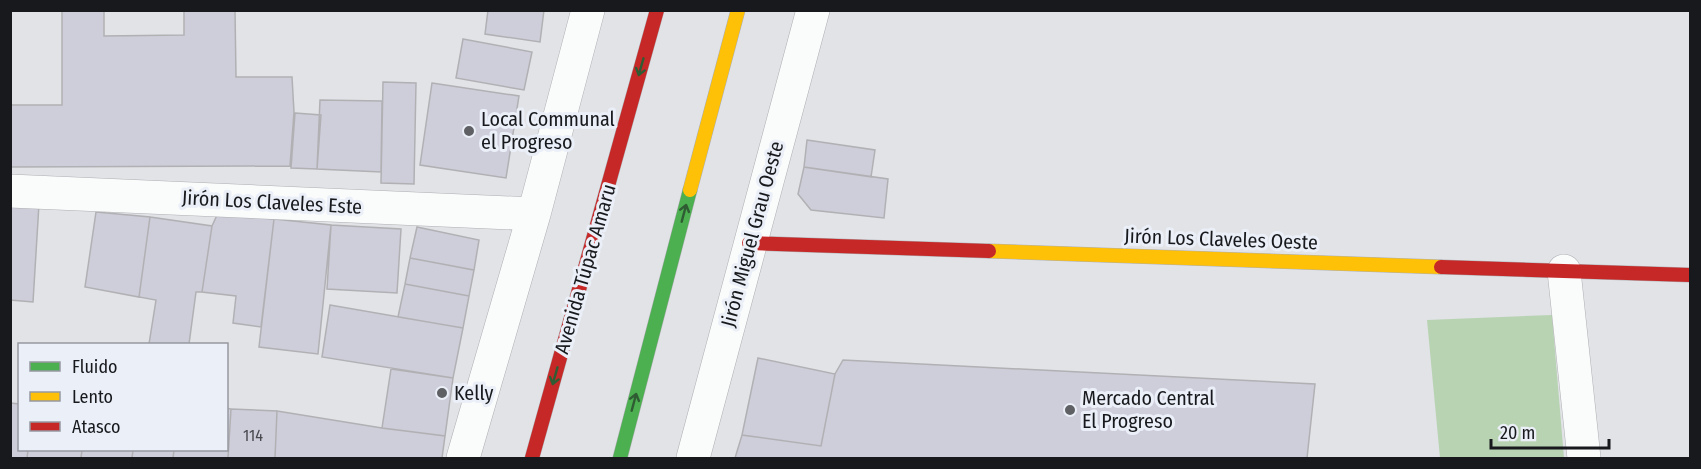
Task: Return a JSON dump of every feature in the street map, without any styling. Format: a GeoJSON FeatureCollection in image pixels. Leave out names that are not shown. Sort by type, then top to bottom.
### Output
{"type":"FeatureCollection","features":[{"type":"Feature","properties":{"kind":"main road","name":"Avenida Túpac Amaru"},"geometry":{"type":"LineString","coordinates":[[531,459],[657,10]]}},
{"type":"Feature","properties":{"kind":"main road"},"geometry":{"type":"LineString","coordinates":[[620,459],[738,10]]}},
{"type":"Feature","properties":{"kind":"main road","name":"Jirón Los Claveles Oeste"},"geometry":{"type":"LineString","coordinates":[[749,243],[1690,275]]}},
{"type":"Feature","properties":{"kind":"street"},"geometry":{"type":"LineString","coordinates":[[463,459],[534,214],[588,10]]}},
{"type":"Feature","properties":{"kind":"street","name":"Jirón Miguel Grau Oeste"},"geometry":{"type":"LineString","coordinates":[[693,459],[813,10]]}},
{"type":"Feature","properties":{"kind":"street","name":"Jirón Los Claveles Este"},"geometry":{"type":"LineString","coordinates":[[10,190],[534,214]]}},
{"type":"Feature","properties":{"kind":"street"},"geometry":{"type":"LineString","coordinates":[[1564,270],[1584,459]]}},
{"type":"Feature","properties":{"kind":"green space"},"geometry":{"type":"Polygon","coordinates":[[[1552,315],[1564,458],[1440,458],[1427,320],[1552,315]]]}},
{"type":"Feature","properties":{"kind":"building"},"geometry":{"type":"Polygon","coordinates":[[[62,10],[104,10],[104,36],[184,35],[184,10],[235,10],[236,77],[292,77],[294,112],[290,166],[10,167],[10,105],[62,105],[62,10]]]}},
{"type":"Feature","properties":{"kind":"building"},"geometry":{"type":"Polygon","coordinates":[[[488,10],[544,10],[540,42],[485,34],[488,10]]]}},
{"type":"Feature","properties":{"kind":"building"},"geometry":{"type":"Polygon","coordinates":[[[463,39],[532,52],[524,90],[456,78],[463,39]]]}},
{"type":"Feature","properties":{"kind":"building"},"geometry":{"type":"Polygon","coordinates":[[[383,82],[416,83],[414,184],[381,183],[383,82]]]}},
{"type":"Feature","properties":{"kind":"building","name":"Local Communal el Progreso"},"geometry":{"type":"Polygon","coordinates":[[[432,83],[519,96],[506,178],[420,165],[432,83]]]}},
{"type":"Feature","properties":{"kind":"building"},"geometry":{"type":"Polygon","coordinates":[[[320,100],[382,101],[381,172],[317,169],[320,100]]]}},
{"type":"Feature","properties":{"kind":"building"},"geometry":{"type":"Polygon","coordinates":[[[295,113],[321,115],[317,169],[291,168],[295,113]]]}},
{"type":"Feature","properties":{"kind":"building"},"geometry":{"type":"Polygon","coordinates":[[[807,140],[875,150],[871,177],[804,167],[807,140]]]}},
{"type":"Feature","properties":{"kind":"building"},"geometry":{"type":"Polygon","coordinates":[[[804,167],[888,179],[884,218],[811,210],[798,194],[804,167]]]}},
{"type":"Feature","properties":{"kind":"building"},"geometry":{"type":"Polygon","coordinates":[[[10,202],[39,204],[33,302],[10,300],[10,202]]]}},
{"type":"Feature","properties":{"kind":"building"},"geometry":{"type":"Polygon","coordinates":[[[96,212],[150,217],[139,297],[85,287],[96,212]]]}},
{"type":"Feature","properties":{"kind":"building"},"geometry":{"type":"Polygon","coordinates":[[[218,213],[274,219],[261,327],[233,323],[236,296],[202,292],[212,226],[218,213]]]}},
{"type":"Feature","properties":{"kind":"building"},"geometry":{"type":"Polygon","coordinates":[[[150,217],[212,226],[202,292],[196,292],[189,343],[149,343],[156,300],[139,297],[150,217]]]}},
{"type":"Feature","properties":{"kind":"building"},"geometry":{"type":"Polygon","coordinates":[[[274,219],[331,225],[318,354],[259,347],[274,219]]]}},
{"type":"Feature","properties":{"kind":"building"},"geometry":{"type":"Polygon","coordinates":[[[331,225],[401,229],[397,293],[327,289],[331,225]]]}},
{"type":"Feature","properties":{"kind":"building"},"geometry":{"type":"Polygon","coordinates":[[[417,227],[479,240],[474,270],[410,258],[417,227]]]}},
{"type":"Feature","properties":{"kind":"building"},"geometry":{"type":"Polygon","coordinates":[[[410,258],[474,270],[469,296],[405,284],[410,258]]]}},
{"type":"Feature","properties":{"kind":"building"},"geometry":{"type":"Polygon","coordinates":[[[405,284],[469,296],[463,328],[398,317],[405,284]]]}},
{"type":"Feature","properties":{"kind":"building"},"geometry":{"type":"Polygon","coordinates":[[[330,305],[463,328],[453,378],[322,357],[330,305]]]}},
{"type":"Feature","properties":{"kind":"building"},"geometry":{"type":"Polygon","coordinates":[[[758,358],[835,374],[821,446],[742,435],[758,358]]]}},
{"type":"Feature","properties":{"kind":"building","name":"Mercado Central El Progreso"},"geometry":{"type":"Polygon","coordinates":[[[843,360],[1315,384],[1307,458],[735,458],[742,435],[821,446],[835,374],[843,360]]]}},
{"type":"Feature","properties":{"kind":"building"},"geometry":{"type":"Polygon","coordinates":[[[391,369],[453,378],[445,436],[382,428],[391,369]]]}},
{"type":"Feature","properties":{"kind":"building"},"geometry":{"type":"Polygon","coordinates":[[[10,403],[18,404],[18,451],[28,451],[27,458],[10,458],[10,403]]]}},
{"type":"Feature","properties":{"kind":"building"},"geometry":{"type":"Polygon","coordinates":[[[228,408],[231,409],[228,458],[173,458],[174,451],[228,451],[228,408]]]}},
{"type":"Feature","properties":{"kind":"building"},"geometry":{"type":"Polygon","coordinates":[[[231,409],[277,411],[275,458],[228,458],[231,409]]]}},
{"type":"Feature","properties":{"kind":"building"},"geometry":{"type":"Polygon","coordinates":[[[277,411],[445,436],[442,458],[275,458],[277,411]]]}},
{"type":"Feature","properties":{"kind":"building"},"geometry":{"type":"Polygon","coordinates":[[[28,451],[82,451],[81,458],[27,458],[28,451]]]}},
{"type":"Feature","properties":{"kind":"building"},"geometry":{"type":"Polygon","coordinates":[[[82,451],[133,451],[132,458],[81,458],[82,451]]]}},
{"type":"Feature","properties":{"kind":"building"},"geometry":{"type":"Polygon","coordinates":[[[133,451],[174,451],[173,458],[132,458],[133,451]]]}},
{"type":"Feature","properties":{"kind":"traffic: fast"},"geometry":{"type":"LineString","coordinates":[[620,458],[690,190]]}},
{"type":"Feature","properties":{"kind":"traffic: slow"},"geometry":{"type":"LineString","coordinates":[[690,190],[738,10]]}},
{"type":"Feature","properties":{"kind":"traffic: slow"},"geometry":{"type":"LineString","coordinates":[[989,251],[1441,267]]}},
{"type":"Feature","properties":{"kind":"traffic: jam"},"geometry":{"type":"LineString","coordinates":[[532,458],[657,10]]}},
{"type":"Feature","properties":{"kind":"traffic: jam"},"geometry":{"type":"LineString","coordinates":[[749,243],[989,251]]}},
{"type":"Feature","properties":{"kind":"traffic: jam"},"geometry":{"type":"LineString","coordinates":[[1441,267],[1690,275]]}},
{"type":"Feature","properties":{"kind":"place","name":"Local Communal el Progreso"},"geometry":{"type":"Point","coordinates":[469,131]}},
{"type":"Feature","properties":{"kind":"place","name":"Kelly"},"geometry":{"type":"Point","coordinates":[442,393]}},
{"type":"Feature","properties":{"kind":"place","name":"Mercado Central El Progreso"},"geometry":{"type":"Point","coordinates":[1070,410]}}]}
